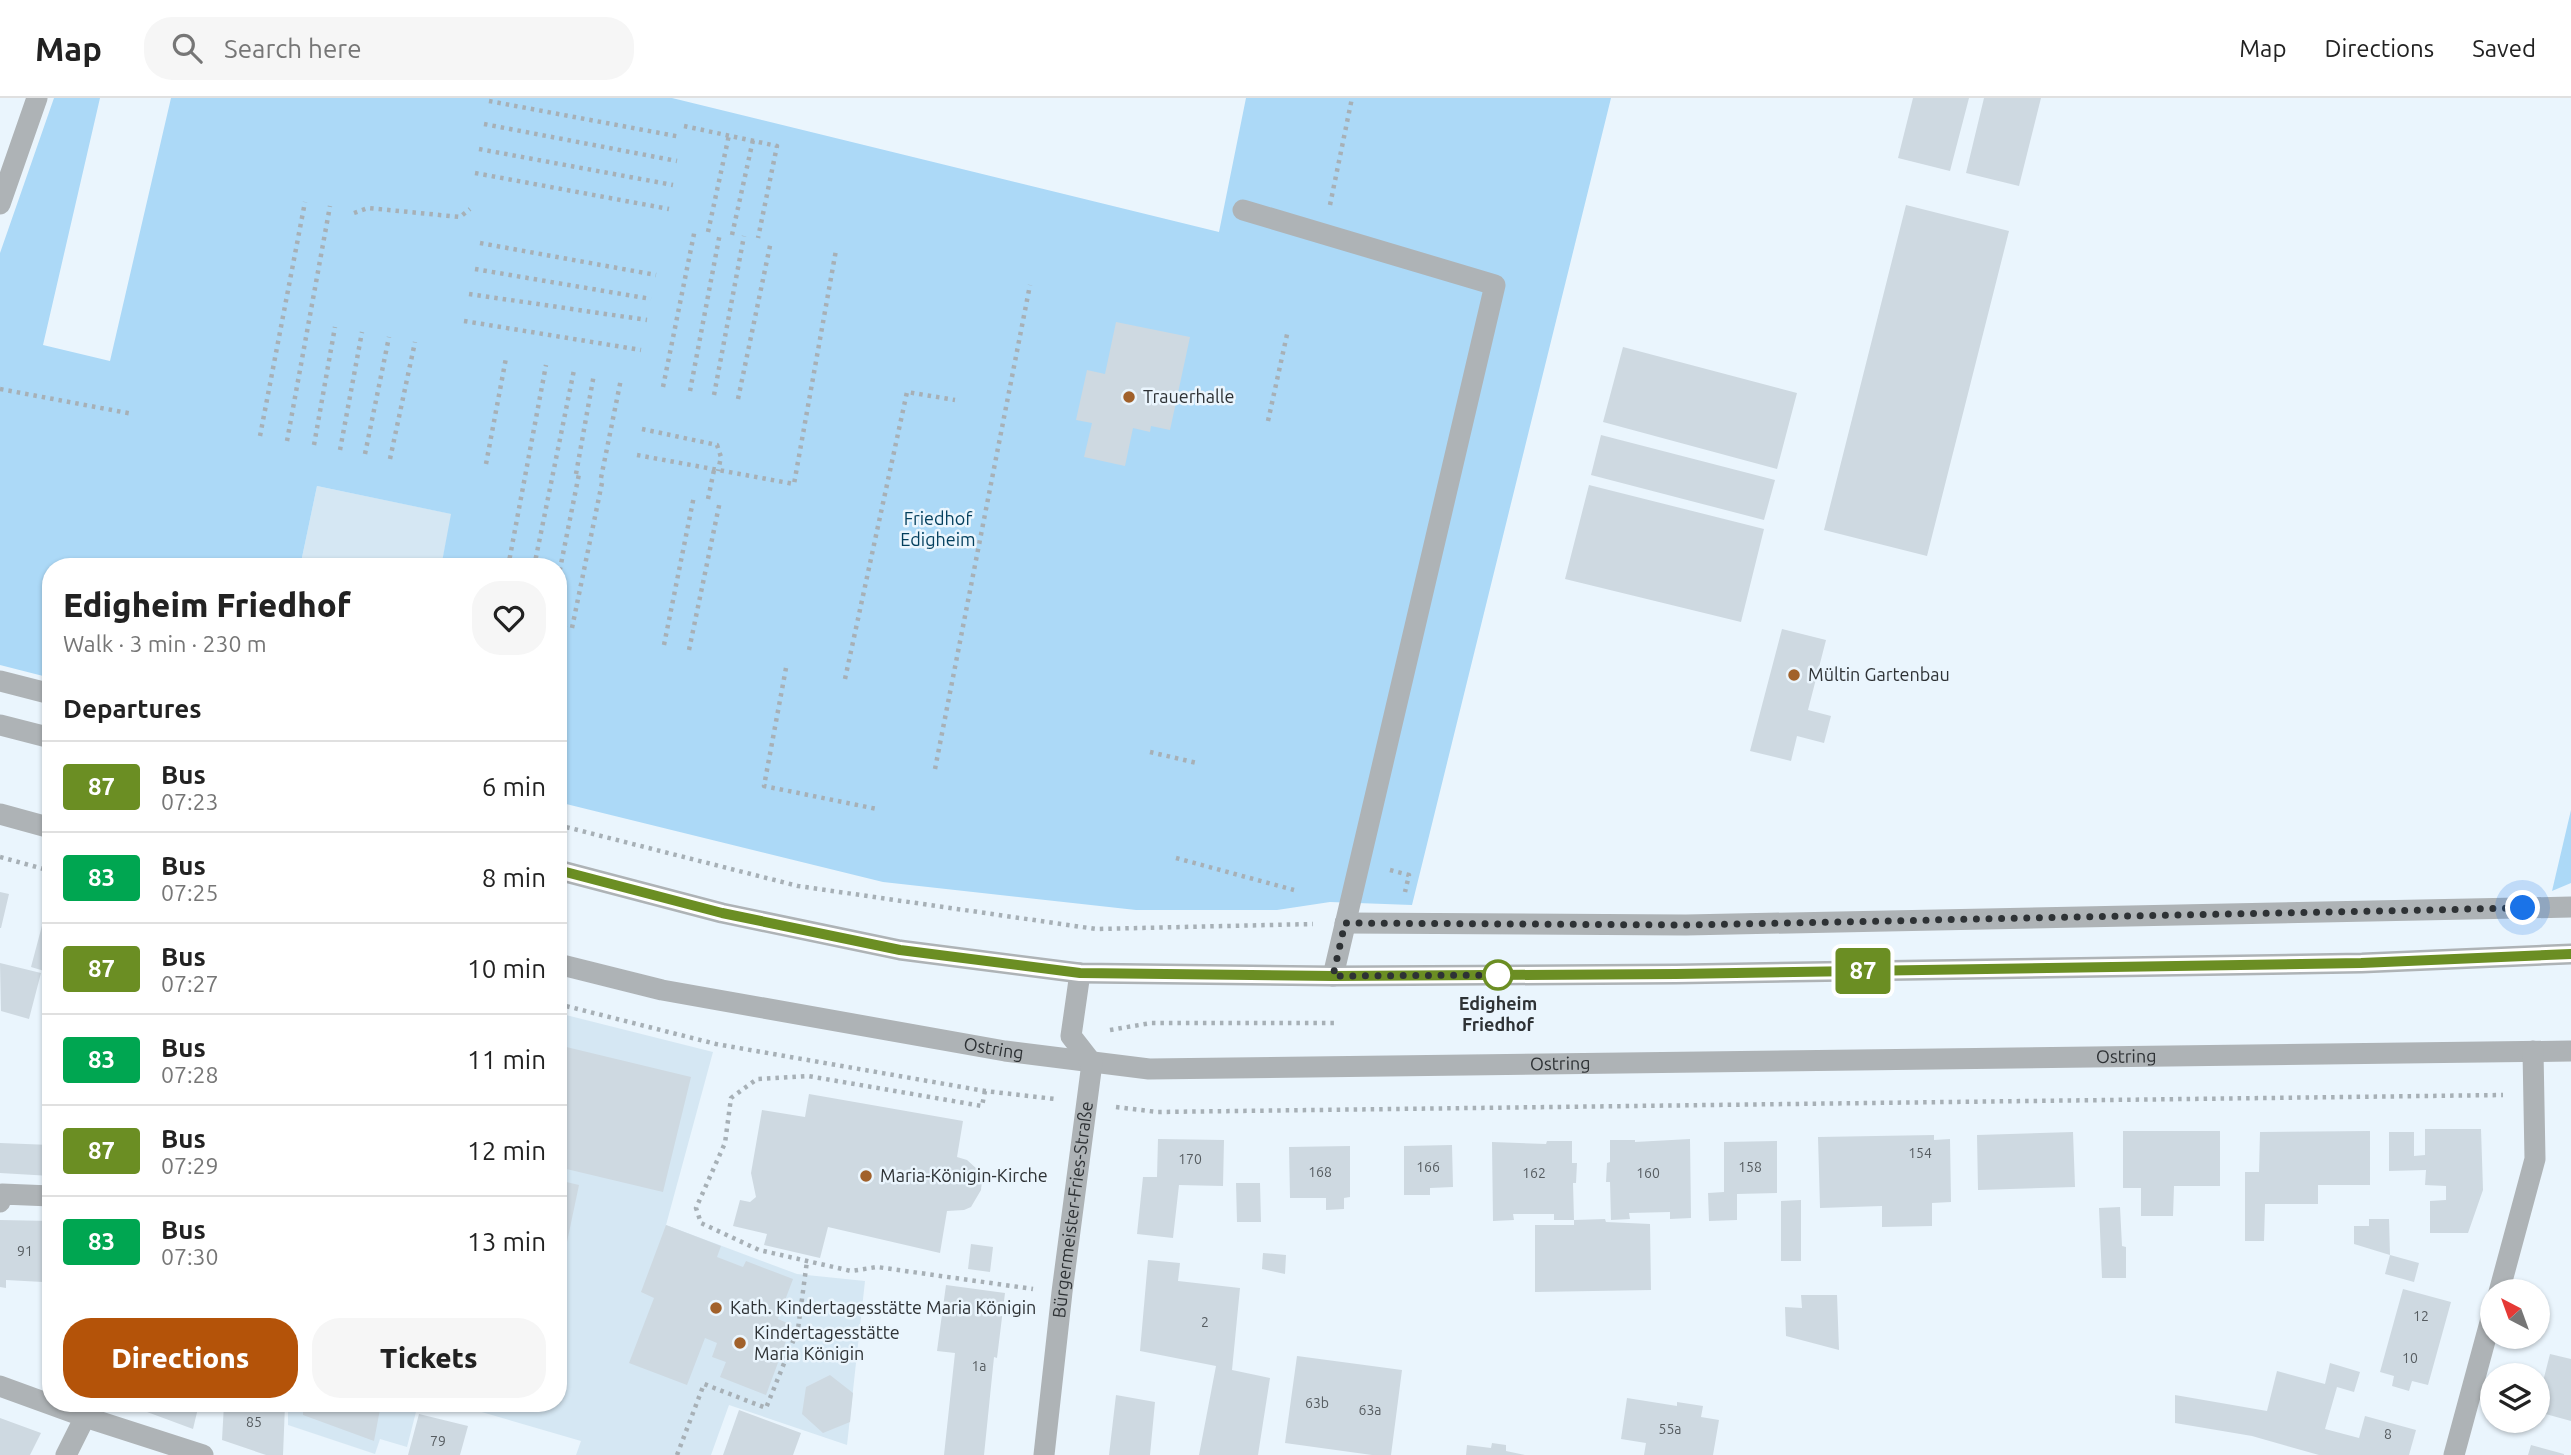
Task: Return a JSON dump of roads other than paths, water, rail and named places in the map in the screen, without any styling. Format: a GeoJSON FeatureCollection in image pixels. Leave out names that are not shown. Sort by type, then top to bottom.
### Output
{"type":"FeatureCollection","features":[{"type":"Feature","properties":{"kind":"street"},"geometry":{"type":"LineString","coordinates":[[0,204],[37,98]]}},
{"type":"Feature","properties":{"kind":"street"},"geometry":{"type":"LineString","coordinates":[[1243,210],[1495,285],[1333,976]]}},
{"type":"Feature","properties":{"kind":"street"},"geometry":{"type":"LineString","coordinates":[[0,681],[42,692]]}},
{"type":"Feature","properties":{"kind":"street"},"geometry":{"type":"LineString","coordinates":[[0,725],[42,736]]}},
{"type":"Feature","properties":{"kind":"street"},"geometry":{"type":"LineString","coordinates":[[0,814],[42,826]]}},
{"type":"Feature","properties":{"kind":"street"},"geometry":{"type":"LineString","coordinates":[[567,872],[722,913],[900,950],[1080,973],[1333,976],[1704,974],[2361,963],[2571,954]]}},
{"type":"Feature","properties":{"kind":"street"},"geometry":{"type":"LineString","coordinates":[[1345,923],[1686,925],[2571,907]]}},
{"type":"Feature","properties":{"kind":"street","name":"Ostring"},"geometry":{"type":"LineString","coordinates":[[567,966],[662,990],[1005,1051],[1149,1069],[2571,1051]]}},
{"type":"Feature","properties":{"kind":"street"},"geometry":{"type":"LineString","coordinates":[[1080,973],[1071,1036],[1092,1063]]}},
{"type":"Feature","properties":{"kind":"street"},"geometry":{"type":"LineString","coordinates":[[2502,1279],[2535,1159],[2533,1051]]}},
{"type":"Feature","properties":{"kind":"street","name":"Bürgermeister-Fries-Straße"},"geometry":{"type":"LineString","coordinates":[[1044,1455],[1092,1063]]}},
{"type":"Feature","properties":{"kind":"street"},"geometry":{"type":"LineString","coordinates":[[0,1202],[2,1194],[42,1196]]}},
{"type":"Feature","properties":{"kind":"street"},"geometry":{"type":"LineString","coordinates":[[2454,1455],[2483,1349]]}},
{"type":"Feature","properties":{"kind":"street"},"geometry":{"type":"LineString","coordinates":[[0,1386],[42,1401]]}},
{"type":"Feature","properties":{"kind":"street"},"geometry":{"type":"LineString","coordinates":[[71,1412],[203,1455]]}},
{"type":"Feature","properties":{"kind":"street"},"geometry":{"type":"LineString","coordinates":[[66,1455],[85,1417]]}},
{"type":"Feature","properties":{"kind":"place","name":"Trauerhalle"},"geometry":{"type":"Point","coordinates":[1129,397]}},
{"type":"Feature","properties":{"kind":"place","name":"Mültin Gartenbau"},"geometry":{"type":"Point","coordinates":[1794,675]}},
{"type":"Feature","properties":{"kind":"place","name":"Edigheim Friedhof"},"geometry":{"type":"Point","coordinates":[1498,975]}},
{"type":"Feature","properties":{"kind":"place","name":"Maria-Königin-Kirche"},"geometry":{"type":"Point","coordinates":[866,1176]}},
{"type":"Feature","properties":{"kind":"place","name":"Kath. Kindertagesstätte Maria Königin"},"geometry":{"type":"Point","coordinates":[716,1308]}},
{"type":"Feature","properties":{"kind":"place","name":"Kindertagesstätte Maria Königin"},"geometry":{"type":"Point","coordinates":[740,1343]}},
{"type":"Feature","properties":{"kind":"park label","name":"Friedhof Edigheim"},"geometry":{"type":"Point","coordinates":[938,529]}}]}
